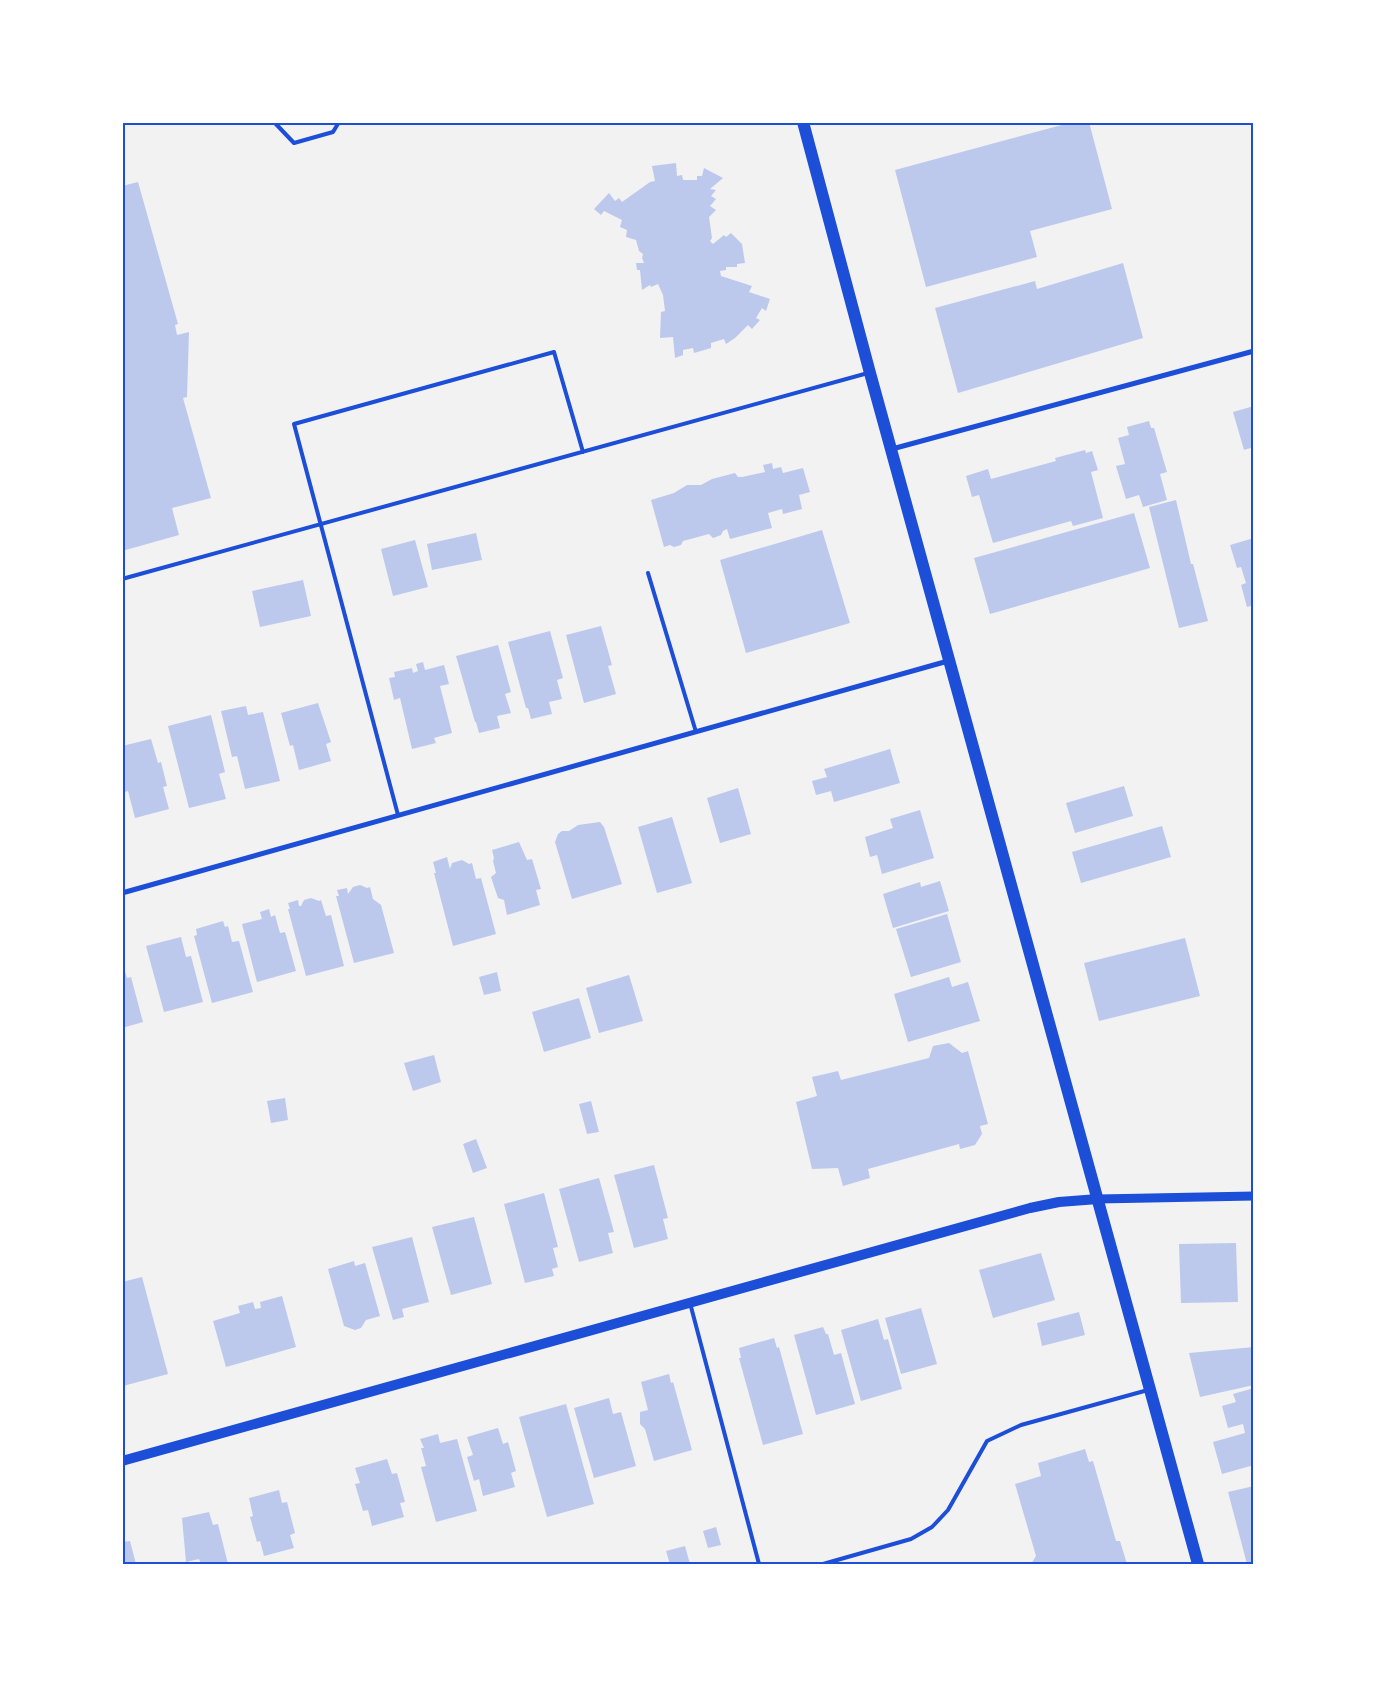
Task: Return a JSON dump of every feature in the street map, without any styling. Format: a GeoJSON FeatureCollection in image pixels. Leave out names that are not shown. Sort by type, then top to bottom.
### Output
{"type":"FeatureCollection","features":[{"type":"Feature","properties":{"kind":"main road"},"geometry":{"type":"LineString","coordinates":[[803,122],[870,373],[1198,1564]]}},
{"type":"Feature","properties":{"kind":"main road"},"geometry":{"type":"LineString","coordinates":[[122,1461],[1030,1208],[1059,1202],[1098,1199]]}},
{"type":"Feature","properties":{"kind":"street"},"geometry":{"type":"LineString","coordinates":[[892,449],[1254,351]]}},
{"type":"Feature","properties":{"kind":"street"},"geometry":{"type":"LineString","coordinates":[[122,893],[950,660]]}},
{"type":"Feature","properties":{"kind":"street"},"geometry":{"type":"LineString","coordinates":[[1098,1199],[1254,1196]]}},
{"type":"Feature","properties":{"kind":"lane"},"geometry":{"type":"LineString","coordinates":[[274,122],[294,143],[333,132],[339,122]]}},
{"type":"Feature","properties":{"kind":"lane"},"geometry":{"type":"LineString","coordinates":[[398,815],[294,424],[554,352],[583,452]]}},
{"type":"Feature","properties":{"kind":"lane"},"geometry":{"type":"LineString","coordinates":[[122,579],[870,373]]}},
{"type":"Feature","properties":{"kind":"lane"},"geometry":{"type":"LineString","coordinates":[[648,573],[696,732]]}},
{"type":"Feature","properties":{"kind":"lane"},"geometry":{"type":"LineString","coordinates":[[690,1303],[759,1564]]}},
{"type":"Feature","properties":{"kind":"lane"},"geometry":{"type":"LineString","coordinates":[[823,1564],[911,1538],[932,1527],[948,1510],[987,1441],[1021,1425],[1150,1390]]}},
{"type":"Feature","properties":{"kind":"building"},"geometry":{"type":"Polygon","coordinates":[[[1073,122],[1089,122],[1112,209],[1030,231],[1037,257],[926,287],[895,170],[1073,122]]]}},
{"type":"Feature","properties":{"kind":"building"},"geometry":{"type":"Polygon","coordinates":[[[676,163],[677,176],[682,175],[683,180],[697,180],[697,176],[702,176],[704,168],[723,178],[710,189],[716,190],[711,196],[716,199],[710,206],[716,210],[709,217],[712,238],[710,241],[713,244],[724,235],[726,237],[731,233],[742,244],[745,263],[737,264],[737,267],[726,267],[726,270],[720,271],[721,276],[752,286],[749,292],[770,299],[766,311],[762,308],[756,318],[760,320],[752,329],[748,325],[726,344],[724,339],[711,343],[711,348],[694,353],[693,348],[683,350],[683,355],[675,358],[673,337],[660,338],[661,312],[665,311],[663,295],[658,284],[651,287],[650,285],[642,290],[640,270],[637,270],[636,263],[644,263],[643,254],[639,251],[636,240],[626,237],[627,230],[620,227],[622,220],[604,211],[601,215],[594,209],[609,193],[615,201],[619,198],[622,202],[650,182],[655,181],[652,166],[676,163]]]}},
{"type":"Feature","properties":{"kind":"building"},"geometry":{"type":"Polygon","coordinates":[[[138,182],[178,324],[175,325],[177,335],[189,332],[187,397],[183,398],[211,498],[172,508],[179,535],[122,551],[122,186],[138,182]]]}},
{"type":"Feature","properties":{"kind":"building"},"geometry":{"type":"Polygon","coordinates":[[[1123,263],[1143,338],[958,393],[935,308],[1035,281],[1037,289],[1123,263]]]}},
{"type":"Feature","properties":{"kind":"building"},"geometry":{"type":"Polygon","coordinates":[[[1254,406],[1254,447],[1244,450],[1233,412],[1254,406]]]}},
{"type":"Feature","properties":{"kind":"building"},"geometry":{"type":"Polygon","coordinates":[[[1149,421],[1151,428],[1154,428],[1167,472],[1160,474],[1167,500],[1143,507],[1139,495],[1126,499],[1116,466],[1125,464],[1118,438],[1129,435],[1127,427],[1149,421]]]}},
{"type":"Feature","properties":{"kind":"building"},"geometry":{"type":"Polygon","coordinates":[[[1085,450],[1086,453],[1092,451],[1098,470],[1091,472],[1103,518],[1073,526],[1071,521],[993,543],[979,495],[972,497],[966,476],[988,469],[991,479],[1056,461],[1055,458],[1085,450]]]}},
{"type":"Feature","properties":{"kind":"building"},"geometry":{"type":"Polygon","coordinates":[[[772,463],[773,469],[781,467],[783,473],[803,468],[810,492],[799,495],[802,509],[783,514],[782,509],[768,513],[772,528],[730,539],[727,529],[721,535],[713,538],[709,534],[683,541],[681,545],[664,547],[651,500],[674,493],[687,485],[701,485],[712,479],[735,473],[738,477],[742,477],[765,472],[763,465],[772,463]]]}},
{"type":"Feature","properties":{"kind":"building"},"geometry":{"type":"Polygon","coordinates":[[[1176,500],[1191,564],[1193,564],[1208,621],[1179,628],[1149,507],[1176,500]]]}},
{"type":"Feature","properties":{"kind":"building"},"geometry":{"type":"Polygon","coordinates":[[[1134,513],[1150,568],[990,614],[974,558],[1134,513]]]}},
{"type":"Feature","properties":{"kind":"building"},"geometry":{"type":"Polygon","coordinates":[[[822,530],[850,623],[746,653],[720,560],[822,530]]]}},
{"type":"Feature","properties":{"kind":"building"},"geometry":{"type":"Polygon","coordinates":[[[476,533],[482,560],[432,570],[427,544],[476,533]]]}},
{"type":"Feature","properties":{"kind":"building"},"geometry":{"type":"Polygon","coordinates":[[[1254,538],[1254,605],[1247,607],[1241,585],[1246,583],[1241,567],[1237,568],[1230,545],[1254,538]]]}},
{"type":"Feature","properties":{"kind":"building"},"geometry":{"type":"Polygon","coordinates":[[[415,540],[428,587],[393,596],[381,549],[415,540]]]}},
{"type":"Feature","properties":{"kind":"building"},"geometry":{"type":"Polygon","coordinates":[[[303,580],[311,616],[260,627],[252,591],[303,580]]]}},
{"type":"Feature","properties":{"kind":"building"},"geometry":{"type":"Polygon","coordinates":[[[601,626],[612,665],[608,666],[616,694],[584,703],[566,635],[601,626]]]}},
{"type":"Feature","properties":{"kind":"building"},"geometry":{"type":"Polygon","coordinates":[[[550,631],[563,678],[557,680],[562,699],[549,702],[552,714],[531,719],[528,708],[526,708],[508,642],[550,631]]]}},
{"type":"Feature","properties":{"kind":"building"},"geometry":{"type":"Polygon","coordinates":[[[498,645],[511,692],[505,694],[511,713],[497,716],[500,728],[479,733],[456,656],[498,645]]]}},
{"type":"Feature","properties":{"kind":"building"},"geometry":{"type":"Polygon","coordinates":[[[423,662],[425,670],[444,665],[449,684],[440,686],[452,733],[434,738],[436,743],[412,749],[400,698],[394,700],[389,678],[395,677],[394,672],[412,668],[413,673],[418,671],[416,664],[423,662]]]}},
{"type":"Feature","properties":{"kind":"building"},"geometry":{"type":"Polygon","coordinates":[[[318,703],[331,742],[326,744],[331,761],[299,770],[293,745],[290,746],[281,713],[318,703]]]}},
{"type":"Feature","properties":{"kind":"building"},"geometry":{"type":"Polygon","coordinates":[[[246,706],[248,715],[263,712],[280,781],[245,789],[237,756],[232,757],[221,711],[246,706]]]}},
{"type":"Feature","properties":{"kind":"building"},"geometry":{"type":"Polygon","coordinates":[[[211,715],[225,772],[219,774],[226,799],[189,808],[168,726],[211,715]]]}},
{"type":"Feature","properties":{"kind":"building"},"geometry":{"type":"Polygon","coordinates":[[[151,739],[158,763],[161,762],[167,786],[163,787],[169,809],[135,818],[128,791],[125,792],[122,783],[122,746],[151,739]]]}},
{"type":"Feature","properties":{"kind":"building"},"geometry":{"type":"Polygon","coordinates":[[[890,749],[900,783],[834,802],[831,791],[816,795],[812,781],[827,777],[824,769],[890,749]]]}},
{"type":"Feature","properties":{"kind":"building"},"geometry":{"type":"Polygon","coordinates":[[[1124,786],[1133,816],[1075,833],[1066,803],[1124,786]]]}},
{"type":"Feature","properties":{"kind":"building"},"geometry":{"type":"Polygon","coordinates":[[[738,788],[751,834],[720,843],[707,798],[738,788]]]}},
{"type":"Feature","properties":{"kind":"building"},"geometry":{"type":"Polygon","coordinates":[[[920,810],[934,858],[882,874],[877,855],[870,857],[865,837],[893,828],[890,819],[920,810]]]}},
{"type":"Feature","properties":{"kind":"building"},"geometry":{"type":"Polygon","coordinates":[[[672,817],[692,883],[657,893],[638,827],[672,817]]]}},
{"type":"Feature","properties":{"kind":"building"},"geometry":{"type":"Polygon","coordinates":[[[600,822],[604,827],[622,884],[572,899],[555,842],[558,834],[562,831],[569,831],[578,825],[600,822]]]}},
{"type":"Feature","properties":{"kind":"building"},"geometry":{"type":"Polygon","coordinates":[[[1162,826],[1171,857],[1081,883],[1072,852],[1162,826]]]}},
{"type":"Feature","properties":{"kind":"building"},"geometry":{"type":"Polygon","coordinates":[[[519,842],[527,860],[532,859],[541,889],[536,890],[540,905],[507,915],[504,900],[498,898],[491,877],[496,873],[492,850],[519,842]]]}},
{"type":"Feature","properties":{"kind":"building"},"geometry":{"type":"Polygon","coordinates":[[[447,857],[450,869],[452,863],[462,860],[469,864],[472,863],[476,879],[481,878],[496,934],[453,946],[434,873],[436,873],[433,862],[447,857]]]}},
{"type":"Feature","properties":{"kind":"building"},"geometry":{"type":"Polygon","coordinates":[[[940,881],[949,911],[893,928],[883,894],[920,882],[921,887],[940,881]]]}},
{"type":"Feature","properties":{"kind":"building"},"geometry":{"type":"Polygon","coordinates":[[[360,885],[367,888],[370,887],[373,899],[381,905],[394,953],[354,963],[336,896],[339,896],[337,890],[347,888],[348,894],[353,887],[360,885]]]}},
{"type":"Feature","properties":{"kind":"building"},"geometry":{"type":"Polygon","coordinates":[[[311,898],[321,900],[326,916],[331,915],[344,966],[306,976],[288,903],[298,900],[299,906],[301,906],[304,900],[311,898]]]}},
{"type":"Feature","properties":{"kind":"building"},"geometry":{"type":"Polygon","coordinates":[[[269,909],[271,917],[275,915],[280,933],[285,932],[296,971],[257,982],[242,924],[262,919],[260,912],[269,909]]]}},
{"type":"Feature","properties":{"kind":"building"},"geometry":{"type":"Polygon","coordinates":[[[947,914],[961,962],[911,977],[896,929],[947,914]]]}},
{"type":"Feature","properties":{"kind":"building"},"geometry":{"type":"Polygon","coordinates":[[[223,921],[225,927],[228,926],[232,942],[239,941],[253,992],[212,1003],[194,936],[197,935],[196,929],[223,921]]]}},
{"type":"Feature","properties":{"kind":"building"},"geometry":{"type":"Polygon","coordinates":[[[181,937],[186,957],[191,956],[203,1002],[164,1012],[146,946],[181,937]]]}},
{"type":"Feature","properties":{"kind":"building"},"geometry":{"type":"Polygon","coordinates":[[[1185,938],[1200,996],[1099,1021],[1084,963],[1185,938]]]}},
{"type":"Feature","properties":{"kind":"building"},"geometry":{"type":"Polygon","coordinates":[[[123,965],[127,978],[131,977],[143,1022],[122,1028],[123,965]]]}},
{"type":"Feature","properties":{"kind":"building"},"geometry":{"type":"Polygon","coordinates":[[[497,972],[501,991],[484,995],[479,977],[497,972]]]}},
{"type":"Feature","properties":{"kind":"building"},"geometry":{"type":"Polygon","coordinates":[[[629,975],[643,1021],[599,1033],[586,988],[629,975]]]}},
{"type":"Feature","properties":{"kind":"building"},"geometry":{"type":"Polygon","coordinates":[[[949,977],[952,987],[968,982],[980,1021],[908,1042],[894,994],[949,977]]]}},
{"type":"Feature","properties":{"kind":"building"},"geometry":{"type":"Polygon","coordinates":[[[579,998],[591,1038],[544,1052],[532,1012],[579,998]]]}},
{"type":"Feature","properties":{"kind":"building"},"geometry":{"type":"Polygon","coordinates":[[[949,1043],[962,1053],[968,1051],[988,1124],[980,1126],[982,1134],[975,1145],[960,1149],[959,1144],[868,1169],[870,1178],[843,1186],[838,1168],[812,1169],[796,1102],[817,1096],[812,1077],[838,1071],[841,1080],[929,1058],[933,1046],[949,1043]]]}},
{"type":"Feature","properties":{"kind":"building"},"geometry":{"type":"Polygon","coordinates":[[[434,1055],[441,1082],[413,1091],[404,1063],[434,1055]]]}},
{"type":"Feature","properties":{"kind":"building"},"geometry":{"type":"Polygon","coordinates":[[[285,1098],[288,1120],[271,1123],[267,1101],[285,1098]]]}},
{"type":"Feature","properties":{"kind":"building"},"geometry":{"type":"Polygon","coordinates":[[[591,1101],[599,1132],[587,1134],[579,1104],[591,1101]]]}},
{"type":"Feature","properties":{"kind":"building"},"geometry":{"type":"Polygon","coordinates":[[[476,1139],[487,1168],[473,1173],[463,1144],[476,1139]]]}},
{"type":"Feature","properties":{"kind":"building"},"geometry":{"type":"Polygon","coordinates":[[[654,1165],[668,1218],[663,1219],[668,1239],[634,1248],[614,1175],[654,1165]]]}},
{"type":"Feature","properties":{"kind":"building"},"geometry":{"type":"Polygon","coordinates":[[[599,1178],[614,1232],[608,1233],[613,1253],[579,1262],[559,1189],[599,1178]]]}},
{"type":"Feature","properties":{"kind":"building"},"geometry":{"type":"Polygon","coordinates":[[[544,1193],[558,1247],[553,1248],[558,1267],[552,1269],[554,1276],[525,1283],[504,1204],[544,1193]]]}},
{"type":"Feature","properties":{"kind":"building"},"geometry":{"type":"Polygon","coordinates":[[[474,1217],[492,1284],[451,1295],[432,1227],[474,1217]]]}},
{"type":"Feature","properties":{"kind":"building"},"geometry":{"type":"Polygon","coordinates":[[[412,1237],[429,1302],[402,1309],[404,1317],[393,1320],[372,1247],[412,1237]]]}},
{"type":"Feature","properties":{"kind":"building"},"geometry":{"type":"Polygon","coordinates":[[[1236,1243],[1238,1302],[1181,1303],[1179,1244],[1236,1243]]]}},
{"type":"Feature","properties":{"kind":"building"},"geometry":{"type":"Polygon","coordinates":[[[1041,1253],[1055,1300],[993,1318],[979,1270],[1041,1253]]]}},
{"type":"Feature","properties":{"kind":"building"},"geometry":{"type":"Polygon","coordinates":[[[354,1261],[355,1266],[365,1263],[380,1316],[366,1320],[361,1328],[355,1330],[344,1326],[328,1269],[354,1261]]]}},
{"type":"Feature","properties":{"kind":"building"},"geometry":{"type":"Polygon","coordinates":[[[142,1277],[168,1374],[123,1386],[122,1282],[142,1277]]]}},
{"type":"Feature","properties":{"kind":"building"},"geometry":{"type":"Polygon","coordinates":[[[282,1296],[296,1347],[226,1367],[213,1321],[240,1313],[238,1306],[253,1302],[255,1309],[261,1308],[260,1302],[282,1296]]]}},
{"type":"Feature","properties":{"kind":"building"},"geometry":{"type":"Polygon","coordinates":[[[921,1308],[937,1364],[901,1374],[885,1318],[921,1308]]]}},
{"type":"Feature","properties":{"kind":"building"},"geometry":{"type":"Polygon","coordinates":[[[1079,1312],[1085,1335],[1042,1346],[1037,1323],[1079,1312]]]}},
{"type":"Feature","properties":{"kind":"building"},"geometry":{"type":"Polygon","coordinates":[[[878,1319],[884,1340],[888,1339],[902,1389],[861,1401],[841,1330],[878,1319]]]}},
{"type":"Feature","properties":{"kind":"building"},"geometry":{"type":"Polygon","coordinates":[[[823,1327],[826,1334],[828,1334],[834,1355],[841,1353],[855,1404],[816,1415],[794,1335],[823,1327]]]}},
{"type":"Feature","properties":{"kind":"building"},"geometry":{"type":"Polygon","coordinates":[[[774,1338],[777,1348],[779,1347],[803,1434],[763,1445],[739,1358],[741,1358],[739,1348],[774,1338]]]}},
{"type":"Feature","properties":{"kind":"building"},"geometry":{"type":"Polygon","coordinates":[[[1254,1347],[1254,1385],[1200,1397],[1189,1353],[1254,1347]]]}},
{"type":"Feature","properties":{"kind":"building"},"geometry":{"type":"Polygon","coordinates":[[[669,1374],[671,1383],[673,1382],[692,1450],[654,1461],[645,1429],[640,1424],[640,1412],[648,1410],[641,1382],[669,1374]]]}},
{"type":"Feature","properties":{"kind":"building"},"geometry":{"type":"Polygon","coordinates":[[[1254,1388],[1254,1465],[1222,1474],[1213,1442],[1245,1433],[1243,1424],[1228,1428],[1222,1406],[1236,1402],[1233,1394],[1254,1388]]]}},
{"type":"Feature","properties":{"kind":"building"},"geometry":{"type":"Polygon","coordinates":[[[609,1398],[613,1414],[621,1412],[636,1466],[594,1478],[574,1408],[609,1398]]]}},
{"type":"Feature","properties":{"kind":"building"},"geometry":{"type":"Polygon","coordinates":[[[566,1404],[594,1504],[547,1517],[519,1417],[566,1404]]]}},
{"type":"Feature","properties":{"kind":"building"},"geometry":{"type":"Polygon","coordinates":[[[498,1428],[503,1444],[508,1442],[516,1471],[511,1473],[515,1487],[483,1496],[479,1479],[474,1481],[467,1457],[473,1455],[467,1437],[498,1428]]]}},
{"type":"Feature","properties":{"kind":"building"},"geometry":{"type":"Polygon","coordinates":[[[438,1434],[440,1443],[457,1439],[477,1511],[436,1522],[421,1467],[426,1466],[421,1448],[424,1448],[420,1439],[438,1434]]]}},
{"type":"Feature","properties":{"kind":"building"},"geometry":{"type":"Polygon","coordinates":[[[1085,1449],[1089,1462],[1093,1461],[1116,1541],[1120,1541],[1127,1564],[1031,1564],[1036,1556],[1015,1484],[1041,1476],[1038,1463],[1085,1449]]]}},
{"type":"Feature","properties":{"kind":"building"},"geometry":{"type":"Polygon","coordinates":[[[387,1459],[392,1474],[397,1473],[405,1502],[400,1503],[404,1517],[372,1526],[368,1510],[363,1511],[355,1484],[360,1483],[355,1468],[387,1459]]]}},
{"type":"Feature","properties":{"kind":"building"},"geometry":{"type":"Polygon","coordinates":[[[1254,1486],[1254,1564],[1247,1564],[1228,1492],[1254,1486]]]}},
{"type":"Feature","properties":{"kind":"building"},"geometry":{"type":"Polygon","coordinates":[[[279,1490],[282,1503],[287,1502],[295,1533],[290,1535],[294,1548],[264,1556],[260,1541],[257,1542],[250,1517],[253,1516],[249,1498],[279,1490]]]}},
{"type":"Feature","properties":{"kind":"building"},"geometry":{"type":"Polygon","coordinates":[[[209,1512],[213,1525],[218,1524],[228,1564],[201,1564],[199,1559],[186,1562],[182,1518],[209,1512]]]}},
{"type":"Feature","properties":{"kind":"building"},"geometry":{"type":"Polygon","coordinates":[[[716,1527],[721,1545],[708,1548],[703,1531],[716,1527]]]}},
{"type":"Feature","properties":{"kind":"building"},"geometry":{"type":"Polygon","coordinates":[[[130,1541],[136,1564],[122,1564],[122,1542],[130,1541]]]}},
{"type":"Feature","properties":{"kind":"building"},"geometry":{"type":"Polygon","coordinates":[[[685,1546],[690,1564],[670,1564],[666,1551],[685,1546]]]}}]}
